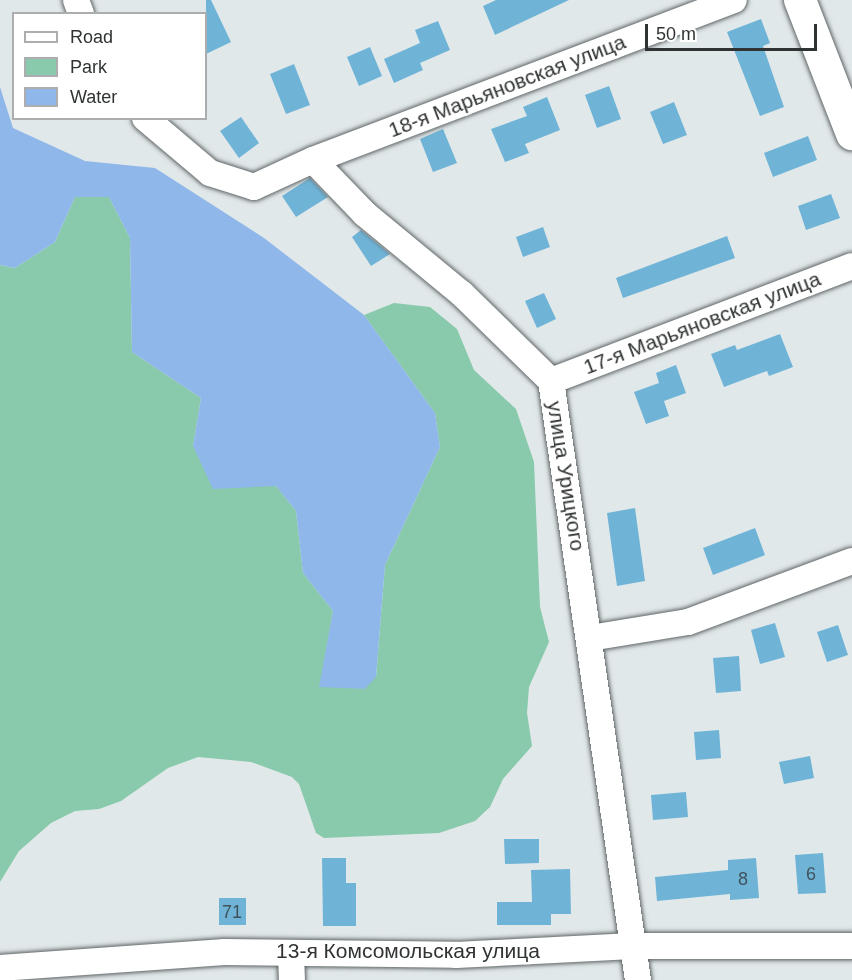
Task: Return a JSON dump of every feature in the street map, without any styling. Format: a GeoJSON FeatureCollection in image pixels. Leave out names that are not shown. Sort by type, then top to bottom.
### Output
{"type":"FeatureCollection","features":[{"type":"Feature","properties":{"kind":"street","name":"18-я Марьяновская улица"},"geometry":{"type":"LineString","coordinates":[[313,160],[734,0]]}},
{"type":"Feature","properties":{"kind":"street"},"geometry":{"type":"LineString","coordinates":[[800,0],[852,134]]}},
{"type":"Feature","properties":{"kind":"street"},"geometry":{"type":"LineString","coordinates":[[146,120],[210,172],[254,188],[313,160]]}},
{"type":"Feature","properties":{"kind":"street","name":"улица Урицкого"},"geometry":{"type":"LineString","coordinates":[[313,160],[365,214],[462,294],[551,381],[638,980]]}},
{"type":"Feature","properties":{"kind":"street","name":"17-я Марьяновская улица"},"geometry":{"type":"LineString","coordinates":[[551,381],[852,266]]}},
{"type":"Feature","properties":{"kind":"street"},"geometry":{"type":"LineString","coordinates":[[590,638],[688,622],[852,561]]}},
{"type":"Feature","properties":{"kind":"street","name":"13-я Комсомольская улица"},"geometry":{"type":"LineString","coordinates":[[0,968],[224,952],[456,955],[633,945],[852,946]]}},
{"type":"Feature","properties":{"kind":"street"},"geometry":{"type":"LineString","coordinates":[[291,953],[292,980]]}},
{"type":"Feature","properties":{"kind":"green space"},"geometry":{"type":"Polygon","coordinates":[[[75,197],[109,197],[130,238],[132,352],[201,398],[193,446],[276,486],[296,511],[303,573],[333,611],[320,687],[376,677],[385,565],[440,447],[435,413],[364,315],[394,303],[430,307],[457,329],[474,370],[516,409],[534,462],[540,607],[549,642],[529,687],[527,713],[532,746],[503,779],[490,807],[475,821],[439,833],[324,838],[316,833],[299,784],[292,777],[251,762],[198,757],[168,768],[121,801],[99,809],[75,811],[51,823],[19,851],[0,882],[0,265],[15,268],[55,242],[75,197]]]}},
{"type":"Feature","properties":{"kind":"water"},"geometry":{"type":"Polygon","coordinates":[[[0,87],[13,128],[85,161],[155,168],[264,238],[364,315],[435,413],[440,447],[385,565],[376,677],[365,689],[319,687],[333,611],[303,573],[296,511],[276,486],[213,489],[193,446],[201,398],[132,352],[130,238],[109,197],[75,197],[55,242],[15,268],[0,265],[0,87]]]}},
{"type":"Feature","properties":{"kind":"building"},"geometry":{"type":"Polygon","coordinates":[[[206,0],[211,0],[231,42],[207,54],[207,12],[206,0]]]}},
{"type":"Feature","properties":{"kind":"building"},"geometry":{"type":"Polygon","coordinates":[[[496,0],[569,0],[495,35],[483,6],[496,0]]]}},
{"type":"Feature","properties":{"kind":"building"},"geometry":{"type":"Polygon","coordinates":[[[761,19],[770,43],[763,46],[784,107],[760,116],[727,32],[761,19]]]}},
{"type":"Feature","properties":{"kind":"building"},"geometry":{"type":"Polygon","coordinates":[[[438,21],[450,50],[420,63],[423,70],[394,83],[384,59],[420,43],[415,30],[438,21]]]}},
{"type":"Feature","properties":{"kind":"building"},"geometry":{"type":"Polygon","coordinates":[[[370,47],[382,76],[359,86],[347,57],[370,47]]]}},
{"type":"Feature","properties":{"kind":"building"},"geometry":{"type":"Polygon","coordinates":[[[294,64],[310,105],[286,114],[270,74],[294,64]]]}},
{"type":"Feature","properties":{"kind":"building"},"geometry":{"type":"Polygon","coordinates":[[[609,86],[621,119],[597,128],[585,95],[609,86]]]}},
{"type":"Feature","properties":{"kind":"building"},"geometry":{"type":"Polygon","coordinates":[[[547,97],[560,130],[525,144],[529,153],[505,162],[491,129],[527,116],[523,107],[547,97]]]}},
{"type":"Feature","properties":{"kind":"building"},"geometry":{"type":"Polygon","coordinates":[[[674,102],[687,135],[663,144],[650,112],[674,102]]]}},
{"type":"Feature","properties":{"kind":"building"},"geometry":{"type":"Polygon","coordinates":[[[241,117],[259,143],[239,158],[220,131],[241,117]]]}},
{"type":"Feature","properties":{"kind":"building"},"geometry":{"type":"Polygon","coordinates":[[[443,129],[457,163],[433,172],[420,139],[443,129]]]}},
{"type":"Feature","properties":{"kind":"building"},"geometry":{"type":"Polygon","coordinates":[[[808,136],[817,160],[773,177],[764,153],[808,136]]]}},
{"type":"Feature","properties":{"kind":"building"},"geometry":{"type":"Polygon","coordinates":[[[310,178],[328,197],[296,217],[282,196],[310,178]]]}},
{"type":"Feature","properties":{"kind":"building"},"geometry":{"type":"Polygon","coordinates":[[[831,194],[840,218],[806,230],[798,206],[831,194]]]}},
{"type":"Feature","properties":{"kind":"building"},"geometry":{"type":"Polygon","coordinates":[[[543,227],[550,247],[523,257],[516,237],[543,227]]]}},
{"type":"Feature","properties":{"kind":"building"},"geometry":{"type":"Polygon","coordinates":[[[361,230],[390,254],[371,266],[352,237],[361,230]]]}},
{"type":"Feature","properties":{"kind":"building"},"geometry":{"type":"Polygon","coordinates":[[[727,236],[735,258],[623,298],[616,278],[727,236]]]}},
{"type":"Feature","properties":{"kind":"building"},"geometry":{"type":"Polygon","coordinates":[[[544,293],[556,319],[537,328],[525,301],[544,293]]]}},
{"type":"Feature","properties":{"kind":"building"},"geometry":{"type":"Polygon","coordinates":[[[780,334],[793,367],[769,376],[767,371],[724,387],[711,354],[735,345],[737,350],[780,334]]]}},
{"type":"Feature","properties":{"kind":"building"},"geometry":{"type":"Polygon","coordinates":[[[676,365],[686,393],[664,401],[669,416],[646,424],[634,392],[659,383],[656,373],[676,365]]]}},
{"type":"Feature","properties":{"kind":"building"},"geometry":{"type":"Polygon","coordinates":[[[635,508],[645,581],[617,586],[607,513],[635,508]]]}},
{"type":"Feature","properties":{"kind":"building"},"geometry":{"type":"Polygon","coordinates":[[[755,528],[765,555],[713,575],[703,548],[755,528]]]}},
{"type":"Feature","properties":{"kind":"building"},"geometry":{"type":"Polygon","coordinates":[[[775,623],[785,657],[760,664],[751,630],[775,623]]]}},
{"type":"Feature","properties":{"kind":"building"},"geometry":{"type":"Polygon","coordinates":[[[838,625],[848,655],[827,662],[817,632],[838,625]]]}},
{"type":"Feature","properties":{"kind":"building"},"geometry":{"type":"Polygon","coordinates":[[[739,656],[741,691],[716,693],[713,658],[739,656]]]}},
{"type":"Feature","properties":{"kind":"building"},"geometry":{"type":"Polygon","coordinates":[[[719,730],[721,758],[696,760],[694,732],[719,730]]]}},
{"type":"Feature","properties":{"kind":"building"},"geometry":{"type":"Polygon","coordinates":[[[810,756],[814,778],[784,784],[779,762],[810,756]]]}},
{"type":"Feature","properties":{"kind":"building"},"geometry":{"type":"Polygon","coordinates":[[[686,792],[688,817],[653,820],[651,795],[686,792]]]}},
{"type":"Feature","properties":{"kind":"building"},"geometry":{"type":"Polygon","coordinates":[[[504,839],[539,839],[539,863],[505,864],[504,839]]]}},
{"type":"Feature","properties":{"kind":"building"},"geometry":{"type":"Polygon","coordinates":[[[823,853],[826,893],[798,894],[795,855],[823,853]]]}},
{"type":"Feature","properties":{"kind":"building"},"geometry":{"type":"Polygon","coordinates":[[[322,858],[346,858],[346,883],[356,883],[356,926],[323,926],[322,858]]]}},
{"type":"Feature","properties":{"kind":"building"},"geometry":{"type":"Polygon","coordinates":[[[756,858],[759,898],[730,900],[730,894],[657,901],[655,877],[728,870],[728,860],[756,858]]]}},
{"type":"Feature","properties":{"kind":"building"},"geometry":{"type":"Polygon","coordinates":[[[570,869],[571,914],[551,914],[551,925],[497,925],[497,902],[532,902],[531,870],[570,869]]]}},
{"type":"Feature","properties":{"kind":"building"},"geometry":{"type":"Polygon","coordinates":[[[219,898],[246,898],[246,925],[219,925],[219,898]]]}}]}
